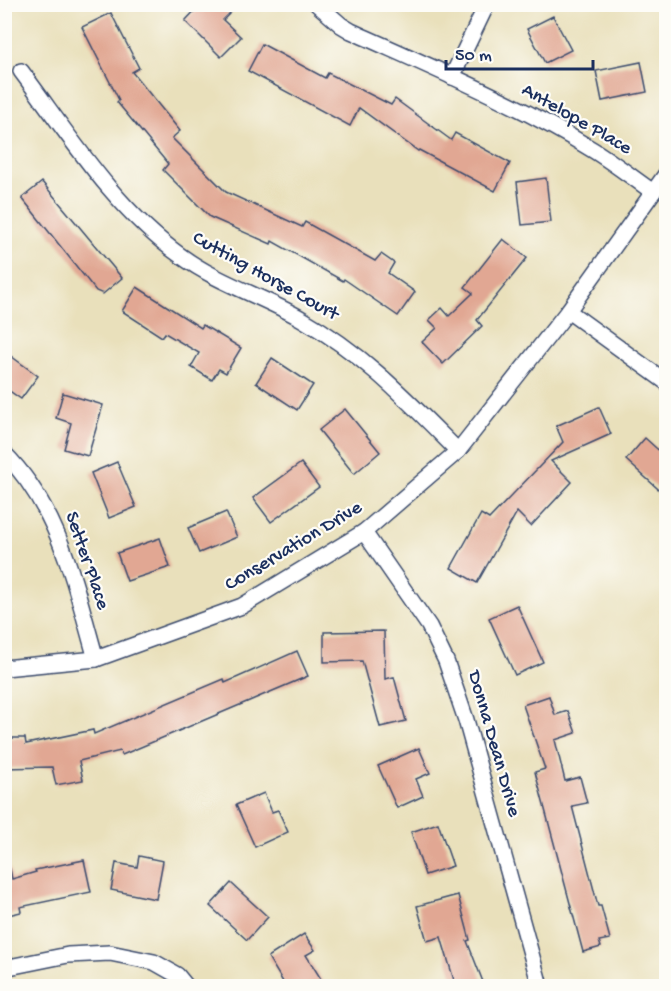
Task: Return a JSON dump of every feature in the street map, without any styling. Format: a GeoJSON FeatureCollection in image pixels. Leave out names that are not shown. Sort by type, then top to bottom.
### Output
{"type":"FeatureCollection","features":[{"type":"Feature","properties":{"kind":"street","name":"Antelope Place"},"geometry":{"type":"LineString","coordinates":[[317,4],[351,31],[452,77],[567,135],[595,151],[653,192]]}},
{"type":"Feature","properties":{"kind":"street"},"geometry":{"type":"LineString","coordinates":[[452,77],[487,4]]}},
{"type":"Feature","properties":{"kind":"street","name":"Cutting Horse Court"},"geometry":{"type":"LineString","coordinates":[[21,71],[105,182],[131,213],[154,234],[181,256],[210,275],[301,318],[345,346],[388,381],[458,451]]}},
{"type":"Feature","properties":{"kind":"street","name":"Conservation Drive"},"geometry":{"type":"LineString","coordinates":[[4,668],[96,659],[242,606],[364,532],[458,451],[568,311],[666,174]]}},
{"type":"Feature","properties":{"kind":"street"},"geometry":{"type":"LineString","coordinates":[[568,311],[666,382]]}},
{"type":"Feature","properties":{"kind":"street","name":"Setter Place"},"geometry":{"type":"LineString","coordinates":[[4,453],[32,486],[57,532],[96,659]]}},
{"type":"Feature","properties":{"kind":"street","name":"Donna Dean Drive"},"geometry":{"type":"LineString","coordinates":[[364,532],[429,626],[446,662],[466,720],[540,987]]}},
{"type":"Feature","properties":{"kind":"street"},"geometry":{"type":"LineString","coordinates":[[4,968],[68,955],[110,953],[154,962],[177,975],[186,987]]}},
{"type":"Feature","properties":{"kind":"building"},"geometry":{"type":"Polygon","coordinates":[[[201,4],[239,4],[223,20],[241,37],[221,57],[185,21],[201,4]]]}},
{"type":"Feature","properties":{"kind":"building"},"geometry":{"type":"Polygon","coordinates":[[[111,13],[139,68],[132,72],[180,131],[172,138],[226,192],[302,227],[305,222],[375,261],[381,254],[394,263],[388,273],[415,292],[398,316],[344,279],[343,281],[272,241],[271,244],[210,217],[163,170],[168,164],[117,102],[119,100],[82,27],[111,13]]]}},
{"type":"Feature","properties":{"kind":"building"},"geometry":{"type":"Polygon","coordinates":[[[553,16],[571,50],[545,63],[527,29],[553,16]]]}},
{"type":"Feature","properties":{"kind":"building"},"geometry":{"type":"Polygon","coordinates":[[[262,44],[325,78],[328,73],[391,105],[395,99],[451,140],[455,133],[510,163],[495,191],[418,151],[359,108],[350,126],[248,71],[262,44]]]}},
{"type":"Feature","properties":{"kind":"building"},"geometry":{"type":"Polygon","coordinates":[[[641,62],[647,92],[602,101],[596,71],[641,62]]]}},
{"type":"Feature","properties":{"kind":"building"},"geometry":{"type":"Polygon","coordinates":[[[546,178],[551,222],[522,225],[517,182],[546,178]]]}},
{"type":"Feature","properties":{"kind":"building"},"geometry":{"type":"Polygon","coordinates":[[[42,182],[122,278],[103,294],[96,291],[22,198],[42,182]]]}},
{"type":"Feature","properties":{"kind":"building"},"geometry":{"type":"Polygon","coordinates":[[[503,239],[527,258],[477,320],[482,326],[443,364],[422,342],[437,328],[429,320],[442,308],[449,316],[473,293],[465,287],[503,239]]]}},
{"type":"Feature","properties":{"kind":"building"},"geometry":{"type":"Polygon","coordinates":[[[137,287],[201,328],[203,325],[241,348],[226,373],[219,369],[212,380],[191,367],[199,353],[165,333],[162,337],[122,311],[137,287]]]}},
{"type":"Feature","properties":{"kind":"building"},"geometry":{"type":"Polygon","coordinates":[[[4,351],[38,376],[21,399],[4,387],[4,351]]]}},
{"type":"Feature","properties":{"kind":"building"},"geometry":{"type":"Polygon","coordinates":[[[272,358],[313,385],[297,410],[256,383],[272,358]]]}},
{"type":"Feature","properties":{"kind":"building"},"geometry":{"type":"Polygon","coordinates":[[[63,393],[103,405],[88,456],[64,449],[71,423],[56,418],[63,393]]]}},
{"type":"Feature","properties":{"kind":"building"},"geometry":{"type":"Polygon","coordinates":[[[599,407],[611,434],[551,461],[572,482],[531,526],[517,512],[477,583],[451,568],[481,514],[489,519],[563,442],[556,426],[599,407]]]}},
{"type":"Feature","properties":{"kind":"building"},"geometry":{"type":"Polygon","coordinates":[[[345,409],[380,452],[354,474],[319,430],[345,409]]]}},
{"type":"Feature","properties":{"kind":"building"},"geometry":{"type":"Polygon","coordinates":[[[645,438],[666,457],[666,496],[626,460],[645,438]]]}},
{"type":"Feature","properties":{"kind":"building"},"geometry":{"type":"Polygon","coordinates":[[[117,462],[136,507],[109,518],[91,473],[117,462]]]}},
{"type":"Feature","properties":{"kind":"building"},"geometry":{"type":"Polygon","coordinates":[[[301,463],[319,487],[271,522],[253,498],[301,463]]]}},
{"type":"Feature","properties":{"kind":"building"},"geometry":{"type":"Polygon","coordinates":[[[226,512],[237,537],[199,553],[188,528],[226,512]]]}},
{"type":"Feature","properties":{"kind":"building"},"geometry":{"type":"Polygon","coordinates":[[[160,538],[170,567],[127,581],[117,553],[160,538]]]}},
{"type":"Feature","properties":{"kind":"building"},"geometry":{"type":"Polygon","coordinates":[[[517,605],[543,662],[515,675],[489,618],[517,605]]]}},
{"type":"Feature","properties":{"kind":"building"},"geometry":{"type":"Polygon","coordinates":[[[384,631],[385,679],[394,677],[406,721],[380,727],[362,661],[324,662],[324,632],[384,631]]]}},
{"type":"Feature","properties":{"kind":"building"},"geometry":{"type":"Polygon","coordinates":[[[297,651],[308,676],[122,755],[120,751],[79,761],[83,780],[56,785],[52,767],[4,768],[4,738],[25,738],[26,744],[93,730],[94,734],[224,679],[225,683],[297,651]]]}},
{"type":"Feature","properties":{"kind":"building"},"geometry":{"type":"Polygon","coordinates":[[[549,696],[555,715],[568,711],[576,733],[555,740],[565,781],[580,777],[587,803],[572,806],[598,906],[601,906],[610,939],[599,941],[601,947],[583,952],[535,772],[545,769],[523,705],[549,696]]]}},
{"type":"Feature","properties":{"kind":"building"},"geometry":{"type":"Polygon","coordinates":[[[419,748],[430,773],[416,779],[423,796],[397,808],[378,766],[419,748]]]}},
{"type":"Feature","properties":{"kind":"building"},"geometry":{"type":"Polygon","coordinates":[[[264,793],[272,812],[278,810],[288,832],[255,847],[236,805],[264,793]]]}},
{"type":"Feature","properties":{"kind":"building"},"geometry":{"type":"Polygon","coordinates":[[[438,823],[453,866],[425,875],[411,832],[438,823]]]}},
{"type":"Feature","properties":{"kind":"building"},"geometry":{"type":"Polygon","coordinates":[[[139,856],[163,861],[156,899],[111,890],[116,863],[137,867],[139,856]]]}},
{"type":"Feature","properties":{"kind":"building"},"geometry":{"type":"Polygon","coordinates":[[[84,860],[91,892],[20,907],[21,912],[4,916],[4,870],[10,869],[12,879],[36,872],[35,870],[84,860]]]}},
{"type":"Feature","properties":{"kind":"building"},"geometry":{"type":"Polygon","coordinates":[[[231,883],[268,917],[247,940],[210,906],[231,883]]]}},
{"type":"Feature","properties":{"kind":"building"},"geometry":{"type":"Polygon","coordinates":[[[458,895],[470,940],[467,941],[485,987],[456,987],[441,937],[427,941],[417,906],[458,895]]]}},
{"type":"Feature","properties":{"kind":"building"},"geometry":{"type":"Polygon","coordinates":[[[304,934],[315,950],[306,955],[326,987],[286,987],[268,957],[304,934]]]}}]}
